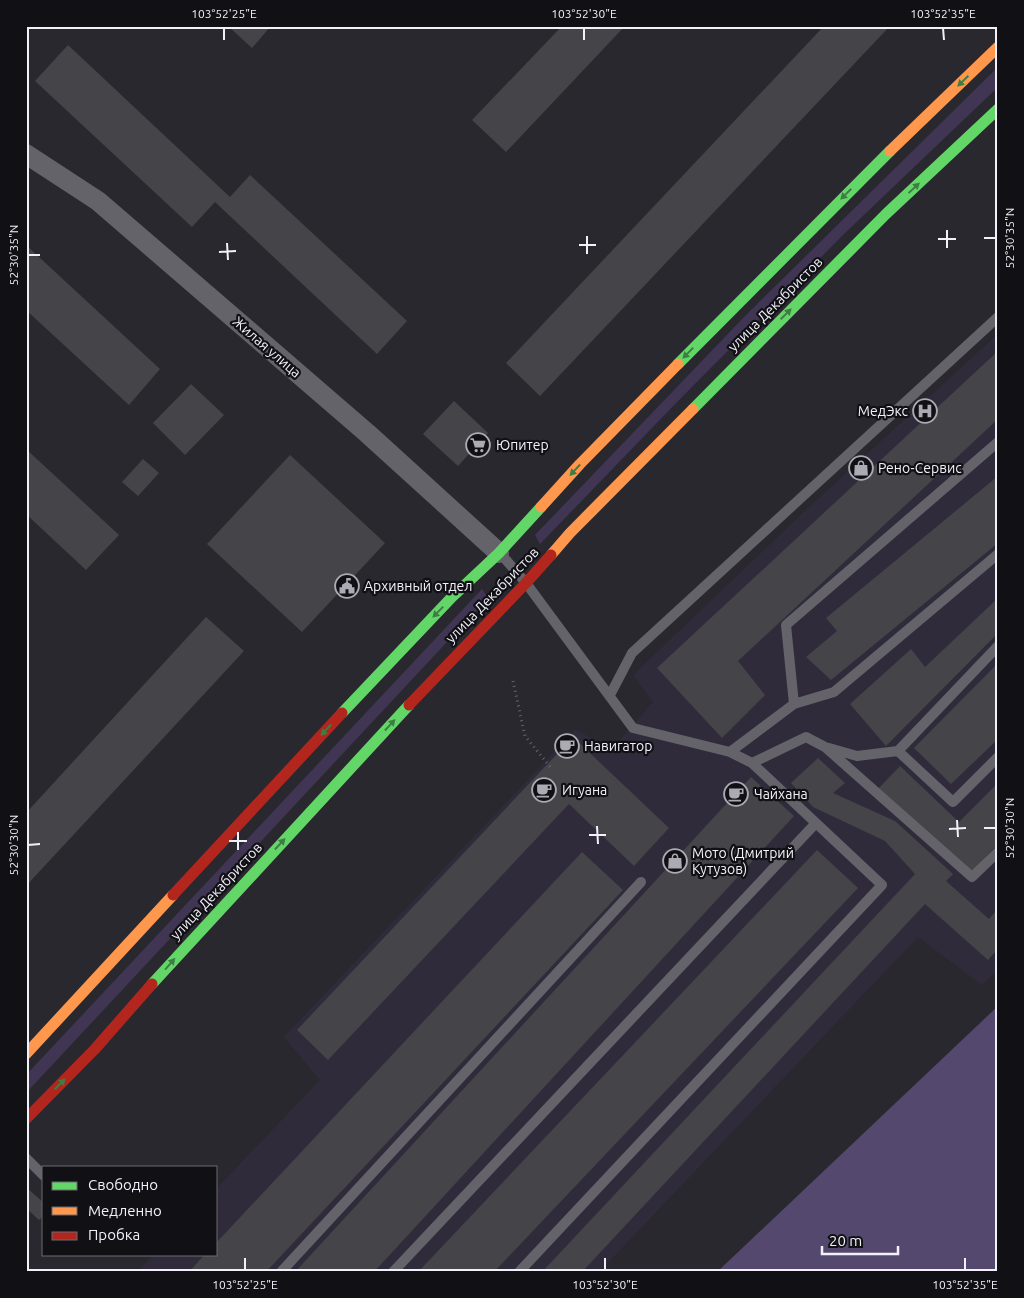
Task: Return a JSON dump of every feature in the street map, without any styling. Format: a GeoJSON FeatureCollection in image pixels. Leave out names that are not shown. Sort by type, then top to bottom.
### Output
{"type":"FeatureCollection","features":[{"type":"Feature","properties":{"kind":"street","name":"улица Декабристов"},"geometry":{"type":"LineString","coordinates":[[26,1054],[347,708],[452,597],[499,552],[580,464],[857,182],[998,47]]}},
{"type":"Feature","properties":{"kind":"street","name":"улица Декабристов"},"geometry":{"type":"LineString","coordinates":[[26,1118],[124,1018],[179,954],[482,626],[526,583],[570,533],[886,214],[998,109]]}},
{"type":"Feature","properties":{"kind":"street","name":"Жилая улица"},"geometry":{"type":"LineString","coordinates":[[26,154],[98,201],[367,432],[499,552]]}},
{"type":"Feature","properties":{"kind":"lane"},"geometry":{"type":"LineString","coordinates":[[610,695],[632,653],[998,317]]}},
{"type":"Feature","properties":{"kind":"lane"},"geometry":{"type":"LineString","coordinates":[[794,704],[786,625],[998,442]]}},
{"type":"Feature","properties":{"kind":"lane"},"geometry":{"type":"LineString","coordinates":[[499,552],[526,583],[633,728],[730,752],[752,763],[882,885],[519,1272]]}},
{"type":"Feature","properties":{"kind":"lane"},"geometry":{"type":"LineString","coordinates":[[730,752],[794,704],[834,692],[998,554]]}},
{"type":"Feature","properties":{"kind":"lane"},"geometry":{"type":"LineString","coordinates":[[752,763],[806,737],[825,747],[857,756],[898,751],[998,646]]}},
{"type":"Feature","properties":{"kind":"lane"},"geometry":{"type":"LineString","coordinates":[[825,747],[972,877],[998,852]]}},
{"type":"Feature","properties":{"kind":"lane"},"geometry":{"type":"LineString","coordinates":[[898,751],[953,802],[998,757]]}},
{"type":"Feature","properties":{"kind":"lane"},"geometry":{"type":"LineString","coordinates":[[393,1272],[816,824]]}},
{"type":"Feature","properties":{"kind":"lane"},"geometry":{"type":"LineString","coordinates":[[281,1272],[641,882]]}},
{"type":"Feature","properties":{"kind":"lane"},"geometry":{"type":"LineString","coordinates":[[26,1158],[42,1174]]}},
{"type":"Feature","properties":{"kind":"path"},"geometry":{"type":"LineString","coordinates":[[512,680],[525,736],[552,769]]}},
{"type":"Feature","properties":{"kind":"shaded area"},"geometry":{"type":"Polygon","coordinates":[[[998,67],[998,87],[845,233],[677,402],[540,544],[535,535],[747,314],[998,67]]]}},
{"type":"Feature","properties":{"kind":"shaded area"},"geometry":{"type":"Polygon","coordinates":[[[998,334],[998,969],[982,985],[918,937],[599,1272],[137,1272],[152,1256],[218,1256],[218,1187],[320,1080],[284,1037],[575,730],[613,748],[653,702],[633,675],[807,509],[998,334]]]}},
{"type":"Feature","properties":{"kind":"shaded area"},"geometry":{"type":"Polygon","coordinates":[[[482,589],[488,598],[26,1093],[26,1075],[482,589]]]}},
{"type":"Feature","properties":{"kind":"shaded area"},"geometry":{"type":"Polygon","coordinates":[[[998,1006],[998,1272],[717,1272],[998,1006]]]}},
{"type":"Feature","properties":{"kind":"building"},"geometry":{"type":"Polygon","coordinates":[[[228,26],[271,26],[252,48],[228,26]]]}},
{"type":"Feature","properties":{"kind":"building"},"geometry":{"type":"Polygon","coordinates":[[[562,26],[625,26],[506,152],[472,120],[562,26]]]}},
{"type":"Feature","properties":{"kind":"building"},"geometry":{"type":"Polygon","coordinates":[[[824,26],[890,26],[540,396],[506,363],[824,26]]]}},
{"type":"Feature","properties":{"kind":"building"},"geometry":{"type":"Polygon","coordinates":[[[68,45],[230,197],[250,175],[407,321],[377,354],[215,202],[192,227],[35,81],[68,45]]]}},
{"type":"Feature","properties":{"kind":"building"},"geometry":{"type":"Polygon","coordinates":[[[26,245],[160,369],[129,405],[26,310],[26,245]]]}},
{"type":"Feature","properties":{"kind":"building"},"geometry":{"type":"Polygon","coordinates":[[[998,351],[998,419],[738,661],[765,695],[722,738],[657,668],[998,351]]]}},
{"type":"Feature","properties":{"kind":"building"},"geometry":{"type":"Polygon","coordinates":[[[191,384],[224,415],[185,455],[153,423],[191,384]]]}},
{"type":"Feature","properties":{"kind":"building"},"geometry":{"type":"Polygon","coordinates":[[[454,401],[488,433],[458,466],[423,434],[454,401]]]}},
{"type":"Feature","properties":{"kind":"building"},"geometry":{"type":"Polygon","coordinates":[[[26,449],[119,535],[86,570],[26,514],[26,449]]]}},
{"type":"Feature","properties":{"kind":"building"},"geometry":{"type":"Polygon","coordinates":[[[290,455],[385,543],[302,632],[207,544],[290,455]]]}},
{"type":"Feature","properties":{"kind":"building"},"geometry":{"type":"Polygon","coordinates":[[[143,459],[159,473],[138,496],[122,482],[143,459]]]}},
{"type":"Feature","properties":{"kind":"building"},"geometry":{"type":"Polygon","coordinates":[[[998,476],[998,543],[831,680],[806,657],[837,631],[826,618],[998,476]]]}},
{"type":"Feature","properties":{"kind":"building"},"geometry":{"type":"Polygon","coordinates":[[[998,598],[998,633],[886,746],[850,704],[911,649],[925,667],[998,598]]]}},
{"type":"Feature","properties":{"kind":"building"},"geometry":{"type":"Polygon","coordinates":[[[206,617],[244,651],[26,886],[26,813],[206,617]]]}},
{"type":"Feature","properties":{"kind":"building"},"geometry":{"type":"Polygon","coordinates":[[[998,663],[998,739],[951,784],[914,748],[998,663]]]}},
{"type":"Feature","properties":{"kind":"building"},"geometry":{"type":"Polygon","coordinates":[[[573,737],[669,828],[634,866],[569,804],[328,1060],[297,1030],[573,737]]]}},
{"type":"Feature","properties":{"kind":"building"},"geometry":{"type":"Polygon","coordinates":[[[818,758],[845,783],[833,793],[895,821],[953,874],[946,881],[989,919],[998,909],[998,949],[988,960],[925,904],[582,1272],[542,1272],[915,874],[885,841],[813,807],[791,783],[818,758]]]}},
{"type":"Feature","properties":{"kind":"building"},"geometry":{"type":"Polygon","coordinates":[[[900,766],[959,822],[998,783],[998,844],[972,871],[878,789],[900,766]]]}},
{"type":"Feature","properties":{"kind":"building"},"geometry":{"type":"Polygon","coordinates":[[[751,777],[794,816],[374,1272],[295,1272],[751,777]]]}},
{"type":"Feature","properties":{"kind":"building"},"geometry":{"type":"Polygon","coordinates":[[[817,850],[858,888],[494,1272],[418,1272],[817,850]]]}},
{"type":"Feature","properties":{"kind":"building"},"geometry":{"type":"Polygon","coordinates":[[[582,852],[623,890],[266,1272],[189,1272],[203,1256],[218,1256],[218,1241],[582,852]]]}},
{"type":"Feature","properties":{"kind":"building"},"geometry":{"type":"Polygon","coordinates":[[[27,1188],[42,1201],[42,1217],[39,1220],[26,1208],[27,1188]]]}},
{"type":"Feature","properties":{"kind":"traffic: fast"},"geometry":{"type":"LineString","coordinates":[[693,409],[886,214],[998,109]]}},
{"type":"Feature","properties":{"kind":"traffic: fast"},"geometry":{"type":"LineString","coordinates":[[678,364],[890,151]]}},
{"type":"Feature","properties":{"kind":"traffic: fast"},"geometry":{"type":"LineString","coordinates":[[342,713],[452,597],[499,553],[541,507]]}},
{"type":"Feature","properties":{"kind":"traffic: fast"},"geometry":{"type":"LineString","coordinates":[[152,984],[409,705]]}},
{"type":"Feature","properties":{"kind":"traffic: slow"},"geometry":{"type":"LineString","coordinates":[[890,151],[998,47]]}},
{"type":"Feature","properties":{"kind":"traffic: slow"},"geometry":{"type":"LineString","coordinates":[[541,507],[580,464],[678,364]]}},
{"type":"Feature","properties":{"kind":"traffic: slow"},"geometry":{"type":"LineString","coordinates":[[551,555],[570,533],[693,409]]}},
{"type":"Feature","properties":{"kind":"traffic: slow"},"geometry":{"type":"LineString","coordinates":[[26,1054],[173,895]]}},
{"type":"Feature","properties":{"kind":"traffic: jam"},"geometry":{"type":"LineString","coordinates":[[409,705],[551,555]]}},
{"type":"Feature","properties":{"kind":"traffic: jam"},"geometry":{"type":"LineString","coordinates":[[173,895],[342,713]]}},
{"type":"Feature","properties":{"kind":"traffic: jam"},"geometry":{"type":"LineString","coordinates":[[26,1119],[95,1049],[152,984]]}},
{"type":"Feature","properties":{"kind":"place","name":"МедЭкс"},"geometry":{"type":"Point","coordinates":[925,411]}},
{"type":"Feature","properties":{"kind":"place","name":"Юпитер"},"geometry":{"type":"Point","coordinates":[478,445]}},
{"type":"Feature","properties":{"kind":"place","name":"Рено-Сервис"},"geometry":{"type":"Point","coordinates":[861,468]}},
{"type":"Feature","properties":{"kind":"place","name":"Архивный отдел"},"geometry":{"type":"Point","coordinates":[347,586]}},
{"type":"Feature","properties":{"kind":"place","name":"Навигатор"},"geometry":{"type":"Point","coordinates":[567,746]}},
{"type":"Feature","properties":{"kind":"place","name":"Игуана"},"geometry":{"type":"Point","coordinates":[544,790]}},
{"type":"Feature","properties":{"kind":"place","name":"Чайхана"},"geometry":{"type":"Point","coordinates":[736,794]}},
{"type":"Feature","properties":{"kind":"place","name":"Мото (Дмитрий Кутузов)"},"geometry":{"type":"Point","coordinates":[675,861]}}]}
